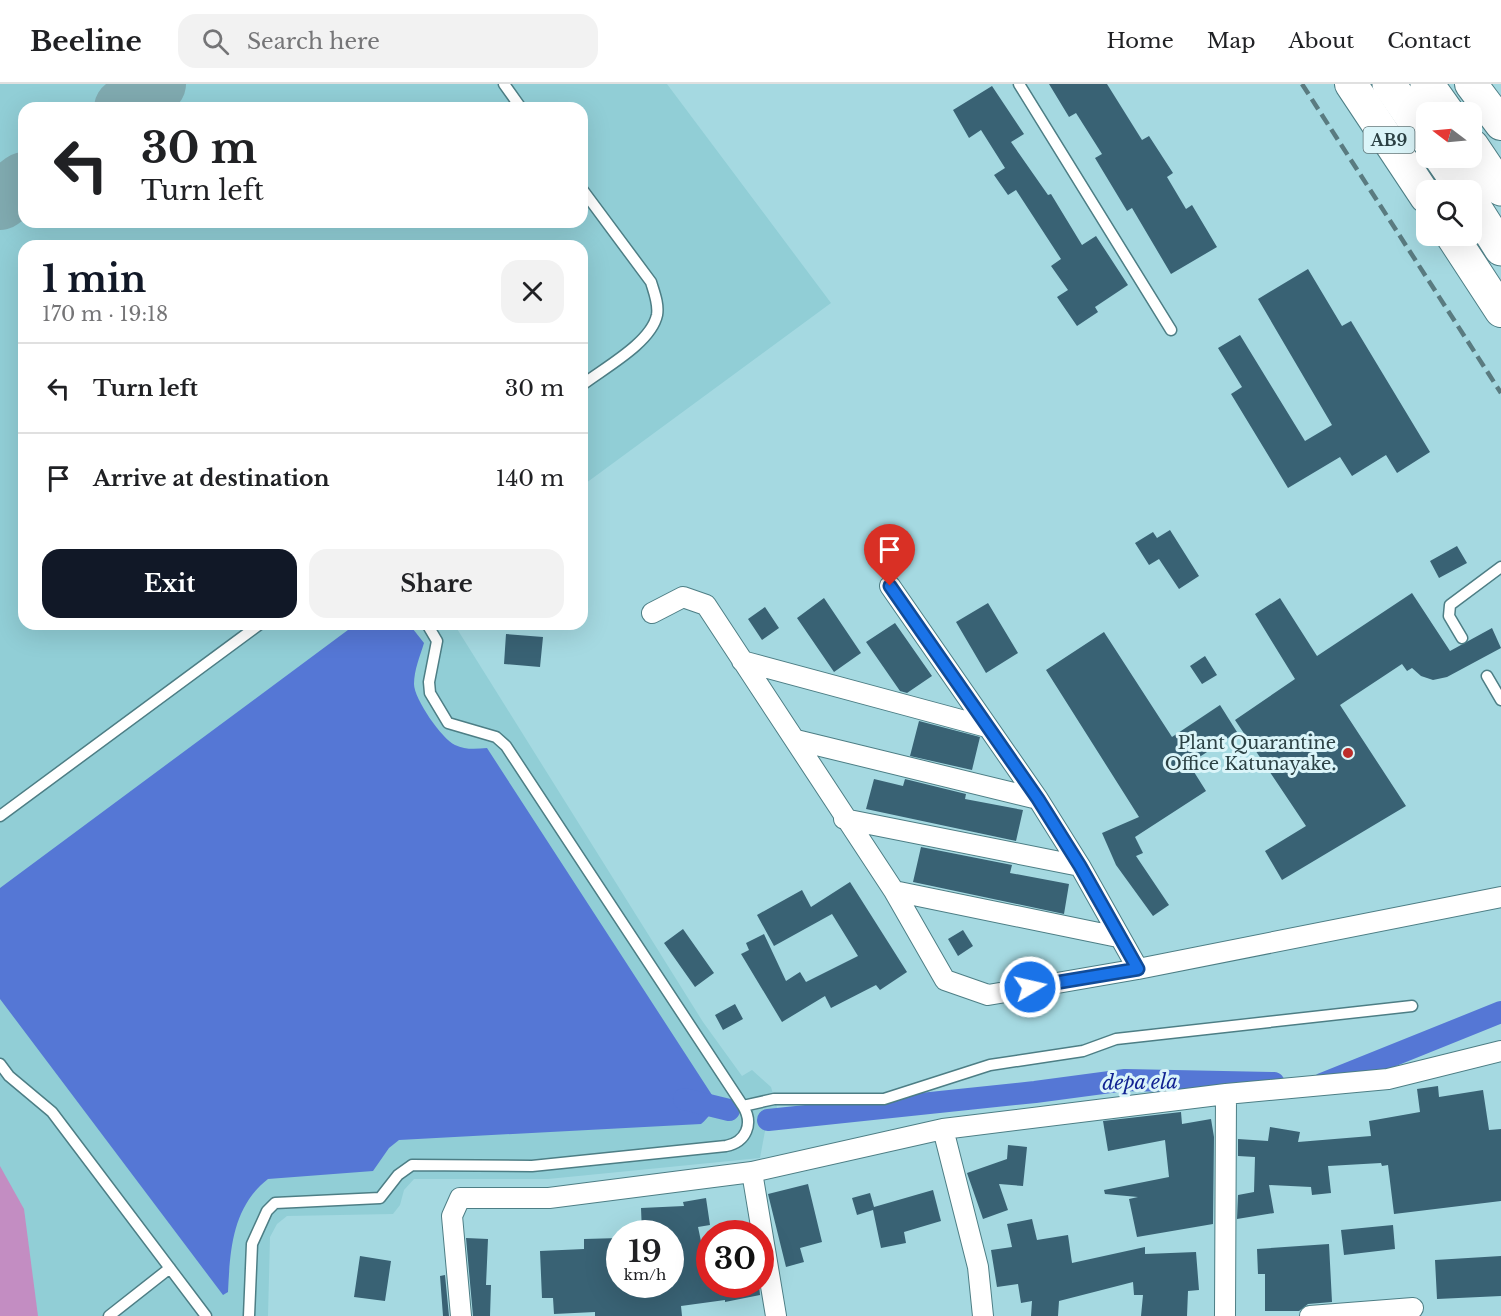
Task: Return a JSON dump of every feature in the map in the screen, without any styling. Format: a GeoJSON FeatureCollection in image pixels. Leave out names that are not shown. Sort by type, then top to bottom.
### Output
{"type":"FeatureCollection","features":[{"type":"Feature","properties":{"kind":"highway"},"geometry":{"type":"LineString","coordinates":[[1389,84],[1416,123]]}},
{"type":"Feature","properties":{"kind":"highway"},"geometry":{"type":"LineString","coordinates":[[1427,84],[1440,102]]}},
{"type":"Feature","properties":{"kind":"highway"},"geometry":{"type":"LineString","coordinates":[[1482,161],[1501,189]]}},
{"type":"Feature","properties":{"kind":"highway"},"geometry":{"type":"LineString","coordinates":[[1482,220],[1501,249]]}},
{"type":"Feature","properties":{"kind":"main road","name":"AB9"},"geometry":{"type":"LineString","coordinates":[[1351,84],[1416,182]]}},
{"type":"Feature","properties":{"kind":"main road"},"geometry":{"type":"LineString","coordinates":[[1471,84],[1501,124]]}},
{"type":"Feature","properties":{"kind":"main road"},"geometry":{"type":"LineString","coordinates":[[1459,246],[1501,311]]}},
{"type":"Feature","properties":{"kind":"street"},"geometry":{"type":"LineString","coordinates":[[890,586],[1038,799],[1080,866],[1138,969]]}},
{"type":"Feature","properties":{"kind":"street"},"geometry":{"type":"LineString","coordinates":[[652,613],[683,597],[706,605],[796,740],[844,819],[894,891],[945,980],[988,995],[1138,969],[1501,897]]}},
{"type":"Feature","properties":{"kind":"street"},"geometry":{"type":"LineString","coordinates":[[742,661],[987,727]]}},
{"type":"Feature","properties":{"kind":"street"},"geometry":{"type":"LineString","coordinates":[[796,740],[1038,799]]}},
{"type":"Feature","properties":{"kind":"street"},"geometry":{"type":"LineString","coordinates":[[844,819],[1080,866]]}},
{"type":"Feature","properties":{"kind":"street"},"geometry":{"type":"LineString","coordinates":[[894,891],[1118,937]]}},
{"type":"Feature","properties":{"kind":"street"},"geometry":{"type":"LineString","coordinates":[[461,1316],[452,1216],[460,1198],[549,1198],[752,1172],[944,1129],[1226,1094],[1388,1079],[1501,1051]]}},
{"type":"Feature","properties":{"kind":"street"},"geometry":{"type":"LineString","coordinates":[[1225,1316],[1226,1094]]}},
{"type":"Feature","properties":{"kind":"street"},"geometry":{"type":"LineString","coordinates":[[944,1129],[978,1267],[983,1316]]}},
{"type":"Feature","properties":{"kind":"street"},"geometry":{"type":"LineString","coordinates":[[752,1172],[777,1316]]}},
{"type":"Feature","properties":{"kind":"street"},"geometry":{"type":"LineString","coordinates":[[1310,1316],[1413,1308]]}},
{"type":"Feature","properties":{"kind":"lane"},"geometry":{"type":"LineString","coordinates":[[504,84],[517,102]]}},
{"type":"Feature","properties":{"kind":"lane"},"geometry":{"type":"LineString","coordinates":[[1019,84],[1171,330]]}},
{"type":"Feature","properties":{"kind":"lane"},"geometry":{"type":"LineString","coordinates":[[588,197],[651,282],[657,301],[657,315],[642,340],[588,380]]}},
{"type":"Feature","properties":{"kind":"lane"},"geometry":{"type":"LineString","coordinates":[[1462,638],[1449,616],[1450,605],[1501,567]]}},
{"type":"Feature","properties":{"kind":"lane"},"geometry":{"type":"LineString","coordinates":[[0,816],[252,630]]}},
{"type":"Feature","properties":{"kind":"lane"},"geometry":{"type":"LineString","coordinates":[[249,1316],[252,1244],[267,1212],[275,1203],[380,1198],[398,1175],[411,1165],[532,1166],[733,1144],[748,1129],[747,1113],[743,1106],[506,746],[495,737],[448,723],[430,693],[429,682],[437,641],[431,630]]}},
{"type":"Feature","properties":{"kind":"lane"},"geometry":{"type":"LineString","coordinates":[[1487,676],[1501,700]]}},
{"type":"Feature","properties":{"kind":"lane"},"geometry":{"type":"LineString","coordinates":[[743,1106],[774,1099],[884,1099],[990,1065],[1083,1051],[1116,1039],[1412,1006]]}},
{"type":"Feature","properties":{"kind":"lane"},"geometry":{"type":"LineString","coordinates":[[0,1064],[9,1076],[52,1112],[206,1316]]}},
{"type":"Feature","properties":{"kind":"lane"},"geometry":{"type":"LineString","coordinates":[[109,1316],[170,1268]]}},
{"type":"Feature","properties":{"kind":"shaded area"},"geometry":{"type":"Polygon","coordinates":[[[0,84],[667,84],[831,303],[588,482],[588,240],[18,240],[18,630],[458,630],[703,1022],[742,1076],[752,1070],[771,1087],[778,1111],[767,1120],[760,1158],[548,1179],[414,1179],[404,1190],[400,1205],[393,1214],[287,1216],[277,1224],[270,1237],[268,1316],[0,1316],[0,84]]]}},
{"type":"Feature","properties":{"kind":"shaded area"},"geometry":{"type":"Polygon","coordinates":[[[0,1166],[24,1209],[38,1316],[0,1316],[0,1166]]]}},
{"type":"Feature","properties":{"kind":"water"},"geometry":{"type":"Polygon","coordinates":[[[348,630],[414,630],[424,643],[416,668],[414,684],[424,708],[436,727],[455,745],[475,749],[487,748],[712,1095],[712,1108],[708,1118],[701,1124],[399,1140],[389,1148],[373,1171],[268,1179],[256,1190],[240,1216],[232,1246],[228,1292],[223,1295],[0,999],[0,888],[348,630]]]}},
{"type":"Feature","properties":{"kind":"building"},"geometry":{"type":"Polygon","coordinates":[[[1049,84],[1107,84],[1142,140],[1149,136],[1173,173],[1167,177],[1186,209],[1192,205],[1217,247],[1171,274],[1132,208],[1127,211],[1095,158],[1102,154],[1076,113],[1069,117],[1049,84]]]}},
{"type":"Feature","properties":{"kind":"building"},"geometry":{"type":"Polygon","coordinates":[[[992,86],[1024,134],[1011,142],[1048,195],[1051,194],[1082,245],[1096,236],[1128,285],[1095,307],[1098,312],[1077,326],[1057,297],[1068,290],[1051,266],[1061,259],[1016,190],[1008,195],[994,175],[1005,168],[981,130],[969,138],[953,110],[992,86]]]}},
{"type":"Feature","properties":{"kind":"building"},"geometry":{"type":"Polygon","coordinates":[[[1308,269],[1342,326],[1351,321],[1430,452],[1397,473],[1386,455],[1352,476],[1340,457],[1288,488],[1231,394],[1242,387],[1218,348],[1240,335],[1305,441],[1332,425],[1258,299],[1308,269]]]}},
{"type":"Feature","properties":{"kind":"building"},"geometry":{"type":"Polygon","coordinates":[[[1170,530],[1199,576],[1179,589],[1159,559],[1149,565],[1135,543],[1153,532],[1157,538],[1170,530]]]}},
{"type":"Feature","properties":{"kind":"building"},"geometry":{"type":"Polygon","coordinates":[[[1457,546],[1467,563],[1439,578],[1430,561],[1457,546]]]}},
{"type":"Feature","properties":{"kind":"building"},"geometry":{"type":"Polygon","coordinates":[[[1412,593],[1450,651],[1492,628],[1501,648],[1447,677],[1433,680],[1421,676],[1412,668],[1407,671],[1402,664],[1340,705],[1406,806],[1282,880],[1265,851],[1306,826],[1235,720],[1295,679],[1255,614],[1280,598],[1317,656],[1412,593]]]}},
{"type":"Feature","properties":{"kind":"building"},"geometry":{"type":"Polygon","coordinates":[[[824,598],[861,653],[834,672],[797,618],[824,598]]]}},
{"type":"Feature","properties":{"kind":"building"},"geometry":{"type":"Polygon","coordinates":[[[988,603],[1018,653],[986,673],[956,622],[988,603]]]}},
{"type":"Feature","properties":{"kind":"building"},"geometry":{"type":"Polygon","coordinates":[[[765,607],[779,628],[762,640],[748,619],[765,607]]]}},
{"type":"Feature","properties":{"kind":"building"},"geometry":{"type":"Polygon","coordinates":[[[895,623],[932,676],[907,693],[900,691],[866,642],[895,623]]]}},
{"type":"Feature","properties":{"kind":"building"},"geometry":{"type":"Polygon","coordinates":[[[1104,632],[1172,737],[1220,705],[1237,732],[1189,764],[1206,791],[1135,837],[1143,853],[1136,856],[1169,905],[1153,916],[1116,865],[1102,833],[1139,817],[1046,670],[1104,632]]]}},
{"type":"Feature","properties":{"kind":"building"},"geometry":{"type":"Polygon","coordinates":[[[506,634],[543,637],[540,667],[504,664],[506,634]]]}},
{"type":"Feature","properties":{"kind":"building"},"geometry":{"type":"Polygon","coordinates":[[[1205,656],[1217,675],[1202,684],[1190,666],[1205,656]]]}},
{"type":"Feature","properties":{"kind":"building"},"geometry":{"type":"Polygon","coordinates":[[[919,721],[980,737],[972,770],[910,756],[919,721]]]}},
{"type":"Feature","properties":{"kind":"building"},"geometry":{"type":"Polygon","coordinates":[[[874,779],[903,786],[905,779],[966,794],[965,799],[1023,810],[1016,841],[866,809],[874,779]]]}},
{"type":"Feature","properties":{"kind":"building"},"geometry":{"type":"Polygon","coordinates":[[[921,847],[1012,865],[1010,873],[1069,884],[1064,914],[913,882],[921,847]]]}},
{"type":"Feature","properties":{"kind":"building"},"geometry":{"type":"Polygon","coordinates":[[[850,882],[907,972],[880,990],[876,985],[831,1008],[825,996],[782,1022],[741,954],[749,950],[746,943],[764,934],[786,981],[800,972],[806,982],[858,956],[832,914],[774,946],[757,915],[802,890],[811,907],[850,882]]]}},
{"type":"Feature","properties":{"kind":"building"},"geometry":{"type":"Polygon","coordinates":[[[683,929],[714,973],[695,987],[664,943],[683,929]]]}},
{"type":"Feature","properties":{"kind":"building"},"geometry":{"type":"Polygon","coordinates":[[[963,930],[973,946],[958,956],[948,939],[963,930]]]}},
{"type":"Feature","properties":{"kind":"building"},"geometry":{"type":"Polygon","coordinates":[[[735,1004],[743,1019],[723,1030],[715,1015],[735,1004]]]}},
{"type":"Feature","properties":{"kind":"building"},"geometry":{"type":"Polygon","coordinates":[[[1438,1086],[1439,1097],[1483,1090],[1489,1130],[1501,1129],[1501,1201],[1394,1214],[1388,1165],[1382,1166],[1381,1163],[1328,1166],[1331,1193],[1312,1195],[1311,1187],[1269,1185],[1274,1213],[1237,1219],[1238,1195],[1254,1192],[1255,1157],[1238,1156],[1238,1139],[1268,1141],[1270,1127],[1300,1132],[1298,1142],[1371,1136],[1369,1121],[1420,1112],[1417,1089],[1438,1086]]]}},
{"type":"Feature","properties":{"kind":"building"},"geometry":{"type":"Polygon","coordinates":[[[1181,1112],[1182,1124],[1211,1119],[1214,1137],[1213,1224],[1137,1237],[1129,1199],[1138,1197],[1105,1194],[1104,1190],[1169,1177],[1165,1140],[1108,1151],[1103,1121],[1181,1112]]]}},
{"type":"Feature","properties":{"kind":"building"},"geometry":{"type":"Polygon","coordinates":[[[1008,1145],[1027,1147],[1023,1186],[999,1184],[1008,1210],[983,1219],[967,1173],[1007,1159],[1008,1145]]]}},
{"type":"Feature","properties":{"kind":"building"},"geometry":{"type":"Polygon","coordinates":[[[808,1184],[822,1242],[800,1248],[804,1262],[786,1267],[768,1194],[808,1184]]]}},
{"type":"Feature","properties":{"kind":"building"},"geometry":{"type":"Polygon","coordinates":[[[933,1190],[941,1221],[904,1232],[906,1243],[881,1248],[873,1210],[857,1215],[852,1198],[870,1193],[874,1207],[933,1190]]]}},
{"type":"Feature","properties":{"kind":"building"},"geometry":{"type":"Polygon","coordinates":[[[706,1198],[709,1220],[696,1220],[696,1298],[745,1298],[681,1306],[682,1316],[595,1316],[595,1312],[554,1314],[553,1298],[542,1298],[540,1251],[584,1249],[584,1239],[606,1238],[606,1298],[684,1298],[684,1220],[641,1220],[641,1208],[684,1206],[683,1202],[706,1198]]]}},
{"type":"Feature","properties":{"kind":"building"},"geometry":{"type":"Polygon","coordinates":[[[1032,1219],[1037,1240],[1068,1235],[1072,1263],[1145,1247],[1145,1254],[1196,1252],[1199,1290],[1188,1291],[1187,1316],[1141,1316],[1143,1295],[1134,1295],[1133,1282],[1059,1301],[1058,1316],[1031,1316],[1032,1301],[1021,1303],[1018,1284],[997,1287],[991,1250],[1012,1247],[1007,1224],[1032,1219]]]}},
{"type":"Feature","properties":{"kind":"building"},"geometry":{"type":"Polygon","coordinates":[[[1393,1225],[1395,1249],[1344,1255],[1341,1230],[1393,1225]]]}},
{"type":"Feature","properties":{"kind":"building"},"geometry":{"type":"Polygon","coordinates":[[[466,1238],[488,1239],[486,1285],[491,1285],[490,1316],[473,1316],[466,1238]]]}},
{"type":"Feature","properties":{"kind":"building"},"geometry":{"type":"Polygon","coordinates":[[[1329,1244],[1332,1302],[1308,1304],[1299,1311],[1265,1311],[1265,1274],[1258,1274],[1257,1249],[1329,1244]]]}},
{"type":"Feature","properties":{"kind":"building"},"geometry":{"type":"Polygon","coordinates":[[[360,1256],[391,1261],[385,1301],[354,1297],[360,1256]]]}},
{"type":"Feature","properties":{"kind":"building"},"geometry":{"type":"Polygon","coordinates":[[[1501,1256],[1501,1296],[1437,1299],[1435,1260],[1501,1256]]]}},
{"type":"Feature","properties":{"kind":"building"},"geometry":{"type":"Polygon","coordinates":[[[445,1275],[449,1316],[443,1316],[440,1276],[445,1275]]]}},
{"type":"Feature","properties":{"kind":"waterway","name":"depa ela"},"geometry":{"type":"LineString","coordinates":[[1322,1084],[1501,1012]]}},
{"type":"Feature","properties":{"kind":"waterway","name":"depa ela"},"geometry":{"type":"LineString","coordinates":[[768,1120],[1035,1092],[1125,1080],[1274,1083]]}},
{"type":"Feature","properties":{"kind":"waterway","name":"depa ela"},"geometry":{"type":"LineString","coordinates":[[684,1099],[729,1110]]}},
{"type":"Feature","properties":{"kind":"taxiway"},"geometry":{"type":"LineString","coordinates":[[132,102],[156,84]]}},
{"type":"Feature","properties":{"kind":"taxiway"},"geometry":{"type":"LineString","coordinates":[[0,200],[18,186]]}},
{"type":"Feature","properties":{"kind":"railway"},"geometry":{"type":"LineString","coordinates":[[1302,84],[1501,393]]}},
{"type":"Feature","properties":{"kind":"place","name":"Plant Quarantine Office Katunayake."},"geometry":{"type":"Point","coordinates":[1348,753]}},
{"type":"Feature","properties":{"kind":"route"},"geometry":{"type":"LineString","coordinates":[[890,586],[1038,799],[1080,866],[1138,969],[1030,987]]}}]}
